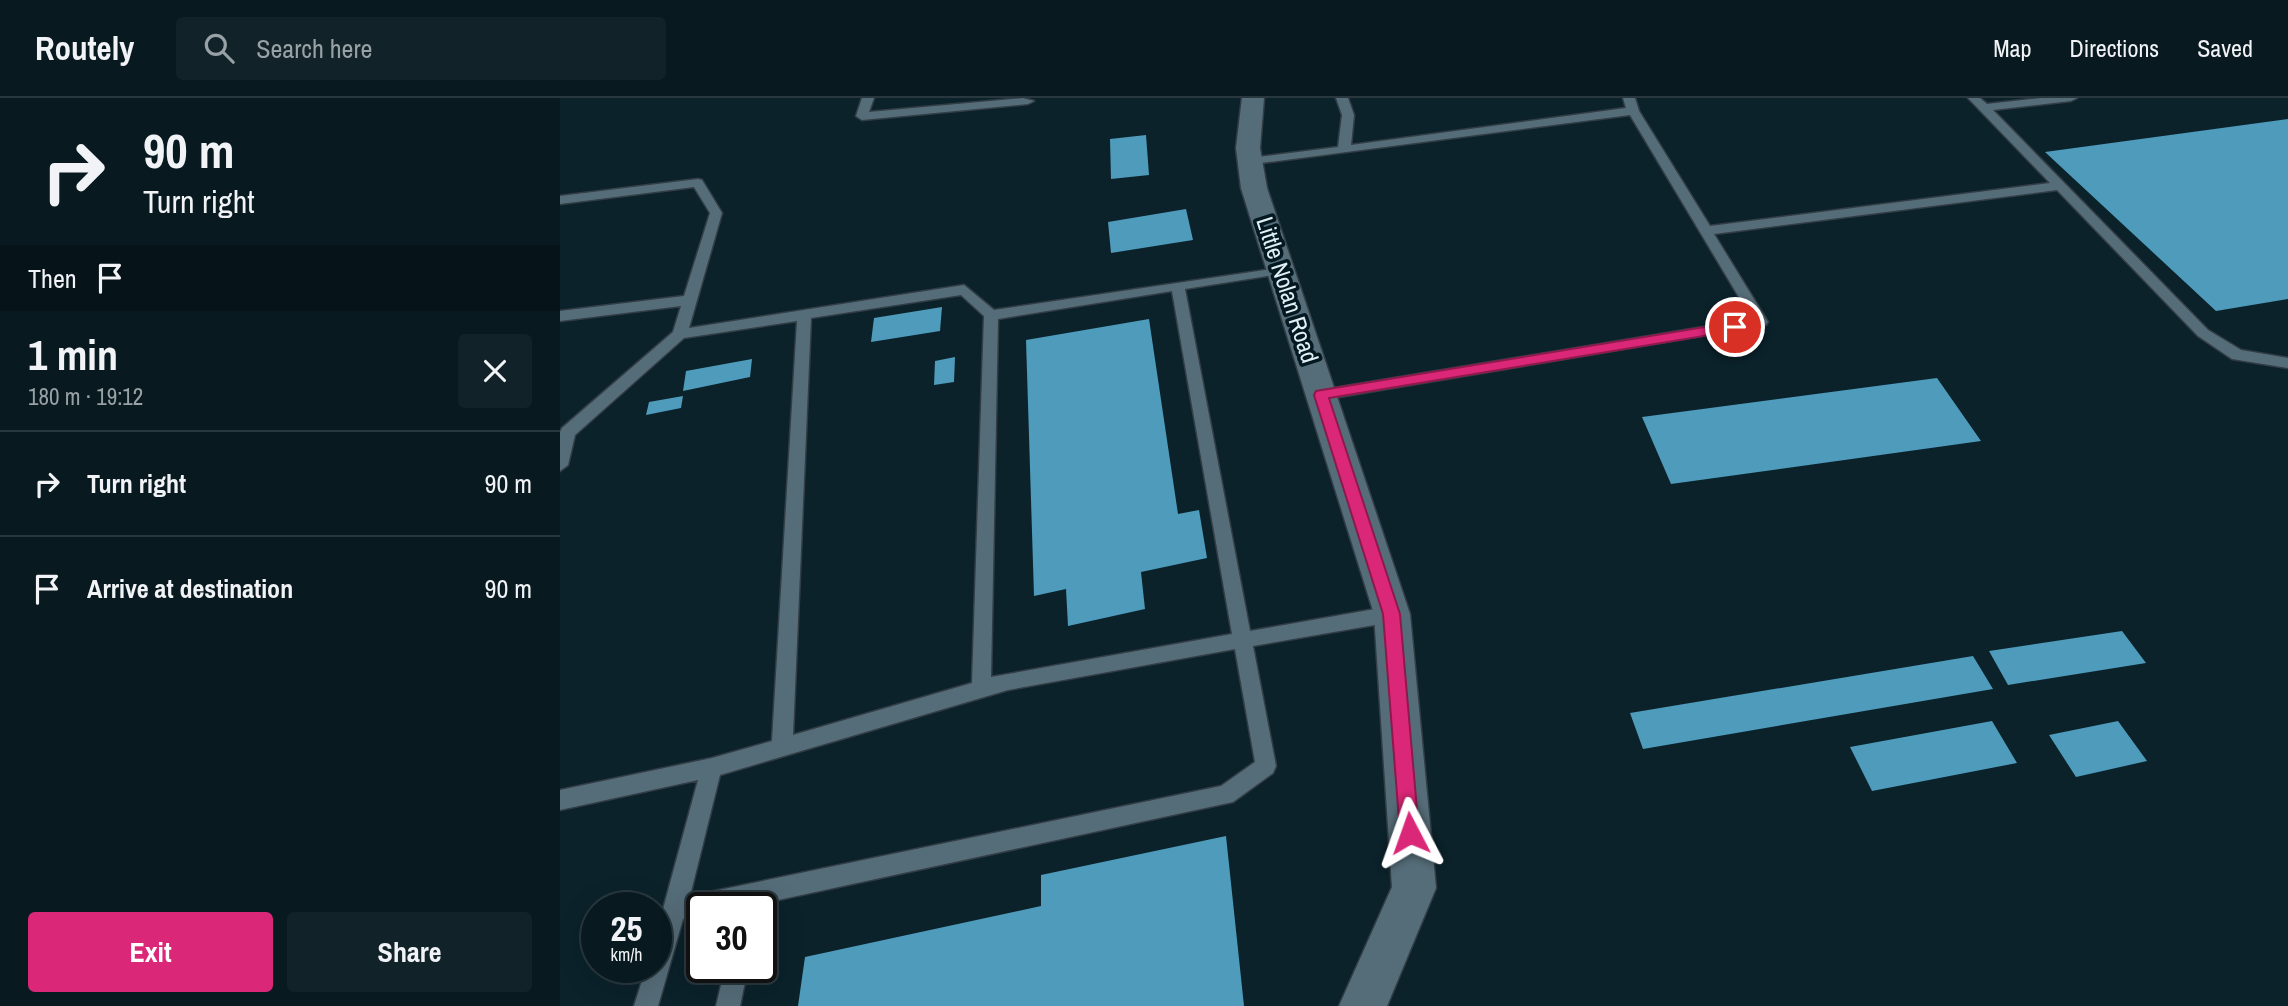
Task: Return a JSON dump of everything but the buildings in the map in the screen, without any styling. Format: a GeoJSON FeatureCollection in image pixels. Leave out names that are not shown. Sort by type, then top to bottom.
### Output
{"type":"FeatureCollection","features":[{"type":"Feature","properties":{"kind":"street","name":"Little Nolan Road"},"geometry":{"type":"LineString","coordinates":[[1253,98],[1248,148],[1254,188],[1392,614],[1414,888],[1363,1006]]}},
{"type":"Feature","properties":{"kind":"lane"},"geometry":{"type":"LineString","coordinates":[[868,98],[862,116],[1028,100],[1026,117]]}},
{"type":"Feature","properties":{"kind":"lane"},"geometry":{"type":"LineString","coordinates":[[1342,98],[1348,115],[1344,150]]}},
{"type":"Feature","properties":{"kind":"lane"},"geometry":{"type":"LineString","coordinates":[[1979,103],[2071,98]]}},
{"type":"Feature","properties":{"kind":"lane"},"geometry":{"type":"LineString","coordinates":[[1979,103],[2203,333],[2237,355],[2288,362]]}},
{"type":"Feature","properties":{"kind":"lane"},"geometry":{"type":"LineString","coordinates":[[1250,162],[1631,105],[1761,322],[1321,395]]}},
{"type":"Feature","properties":{"kind":"lane"},"geometry":{"type":"LineString","coordinates":[[560,200],[698,183],[716,213],[680,334],[568,432],[560,465]]}},
{"type":"Feature","properties":{"kind":"lane"},"geometry":{"type":"LineString","coordinates":[[1706,231],[2060,186]]}},
{"type":"Feature","properties":{"kind":"lane"},"geometry":{"type":"LineString","coordinates":[[680,334],[964,290],[991,314],[1178,288],[1280,270]]}},
{"type":"Feature","properties":{"kind":"lane"},"geometry":{"type":"LineString","coordinates":[[777,896],[1226,795],[1266,766],[1178,288]]}},
{"type":"Feature","properties":{"kind":"lane"},"geometry":{"type":"LineString","coordinates":[[560,316],[690,300]]}},
{"type":"Feature","properties":{"kind":"lane"},"geometry":{"type":"LineString","coordinates":[[981,690],[991,314]]}},
{"type":"Feature","properties":{"kind":"lane"},"geometry":{"type":"LineString","coordinates":[[782,747],[804,315]]}},
{"type":"Feature","properties":{"kind":"lane"},"geometry":{"type":"LineString","coordinates":[[560,800],[712,768],[1009,681],[1392,614]]}},
{"type":"Feature","properties":{"kind":"lane"},"geometry":{"type":"LineString","coordinates":[[646,1006],[675,910],[712,768]]}},
{"type":"Feature","properties":{"kind":"lane"},"geometry":{"type":"LineString","coordinates":[[675,910],[686,909]]}},
{"type":"Feature","properties":{"kind":"lane"},"geometry":{"type":"LineString","coordinates":[[728,1006],[733,983]]}},
{"type":"Feature","properties":{"kind":"route"},"geometry":{"type":"LineString","coordinates":[[1410,833],[1392,614],[1321,395],[1735,327]]}}]}
